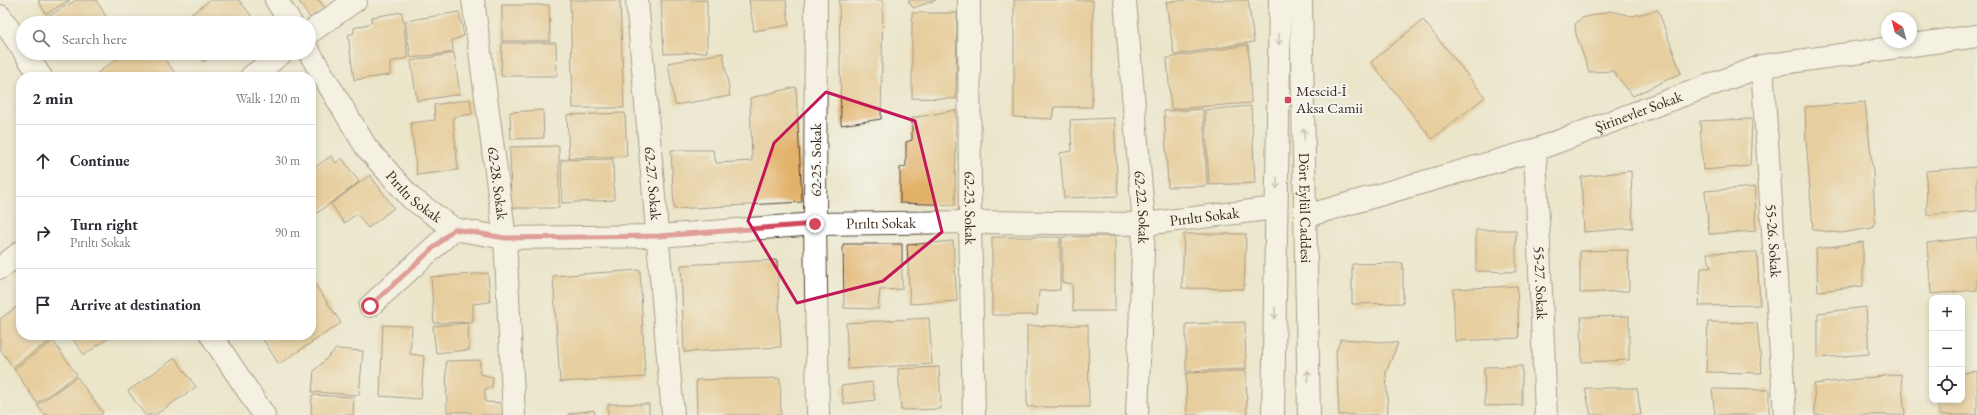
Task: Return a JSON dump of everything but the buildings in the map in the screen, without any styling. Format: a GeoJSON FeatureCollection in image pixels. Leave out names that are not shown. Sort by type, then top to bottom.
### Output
{"type":"FeatureCollection","features":[{"type":"Feature","properties":{"kind":"street"},"geometry":{"type":"LineString","coordinates":[[276,0],[286,16]]}},
{"type":"Feature","properties":{"kind":"street"},"geometry":{"type":"LineString","coordinates":[[316,28],[356,0]]}},
{"type":"Feature","properties":{"kind":"street","name":"62-28. Sokak"},"geometry":{"type":"LineString","coordinates":[[473,0],[505,238],[514,415]]}},
{"type":"Feature","properties":{"kind":"street","name":"62-27. Sokak"},"geometry":{"type":"LineString","coordinates":[[637,0],[659,236],[673,415]]}},
{"type":"Feature","properties":{"kind":"street","name":"62-25. Sokak"},"geometry":{"type":"LineString","coordinates":[[816,0],[815,224],[818,415]]}},
{"type":"Feature","properties":{"kind":"street","name":"62-23. Sokak"},"geometry":{"type":"LineString","coordinates":[[969,0],[970,222],[974,415]]}},
{"type":"Feature","properties":{"kind":"street","name":"62-22. Sokak"},"geometry":{"type":"LineString","coordinates":[[1125,0],[1144,224],[1137,415]]}},
{"type":"Feature","properties":{"kind":"street","name":"Dört Eylül Caddesi"},"geometry":{"type":"LineString","coordinates":[[1273,415],[1280,0]]}},
{"type":"Feature","properties":{"kind":"street","name":"Dört Eylül Caddesi"},"geometry":{"type":"LineString","coordinates":[[1301,0],[1309,415]]}},
{"type":"Feature","properties":{"kind":"street"},"geometry":{"type":"LineString","coordinates":[[0,16],[16,40]]}},
{"type":"Feature","properties":{"kind":"street","name":"Şirinevler Sokak"},"geometry":{"type":"LineString","coordinates":[[1306,216],[1535,150],[1762,66],[1977,36]]}},
{"type":"Feature","properties":{"kind":"street"},"geometry":{"type":"LineString","coordinates":[[30,60],[38,72]]}},
{"type":"Feature","properties":{"kind":"street"},"geometry":{"type":"LineString","coordinates":[[257,72],[273,60]]}},
{"type":"Feature","properties":{"kind":"street","name":"Pırıltı Sokak"},"geometry":{"type":"LineString","coordinates":[[314,60],[366,147],[411,198],[454,229],[505,238],[659,236],[815,224],[970,222],[1144,224],[1276,208]]}},
{"type":"Feature","properties":{"kind":"street","name":"55-26. Sokak"},"geometry":{"type":"LineString","coordinates":[[1762,66],[1785,415]]}},
{"type":"Feature","properties":{"kind":"street","name":"55-27. Sokak"},"geometry":{"type":"LineString","coordinates":[[1535,150],[1546,415]]}},
{"type":"Feature","properties":{"kind":"street"},"geometry":{"type":"LineString","coordinates":[[370,306],[454,229]]}},
{"type":"Feature","properties":{"kind":"street"},"geometry":{"type":"LineString","coordinates":[[0,268],[16,256]]}},
{"type":"Feature","properties":{"kind":"street"},"geometry":{"type":"LineString","coordinates":[[214,340],[264,415]]}},
{"type":"Feature","properties":{"kind":"highlighted area"},"geometry":{"type":"Polygon","coordinates":[[[826,92],[915,121],[942,232],[883,281],[797,303],[748,221],[774,143],[826,92]]]}},
{"type":"Feature","properties":{"kind":"place","name":"Mescid-İ Aksa Camii"},"geometry":{"type":"Point","coordinates":[1288,100]}},
{"type":"Feature","properties":{"kind":"route"},"geometry":{"type":"LineString","coordinates":[[370,306],[454,229],[505,238],[659,236],[815,224]]}}]}
